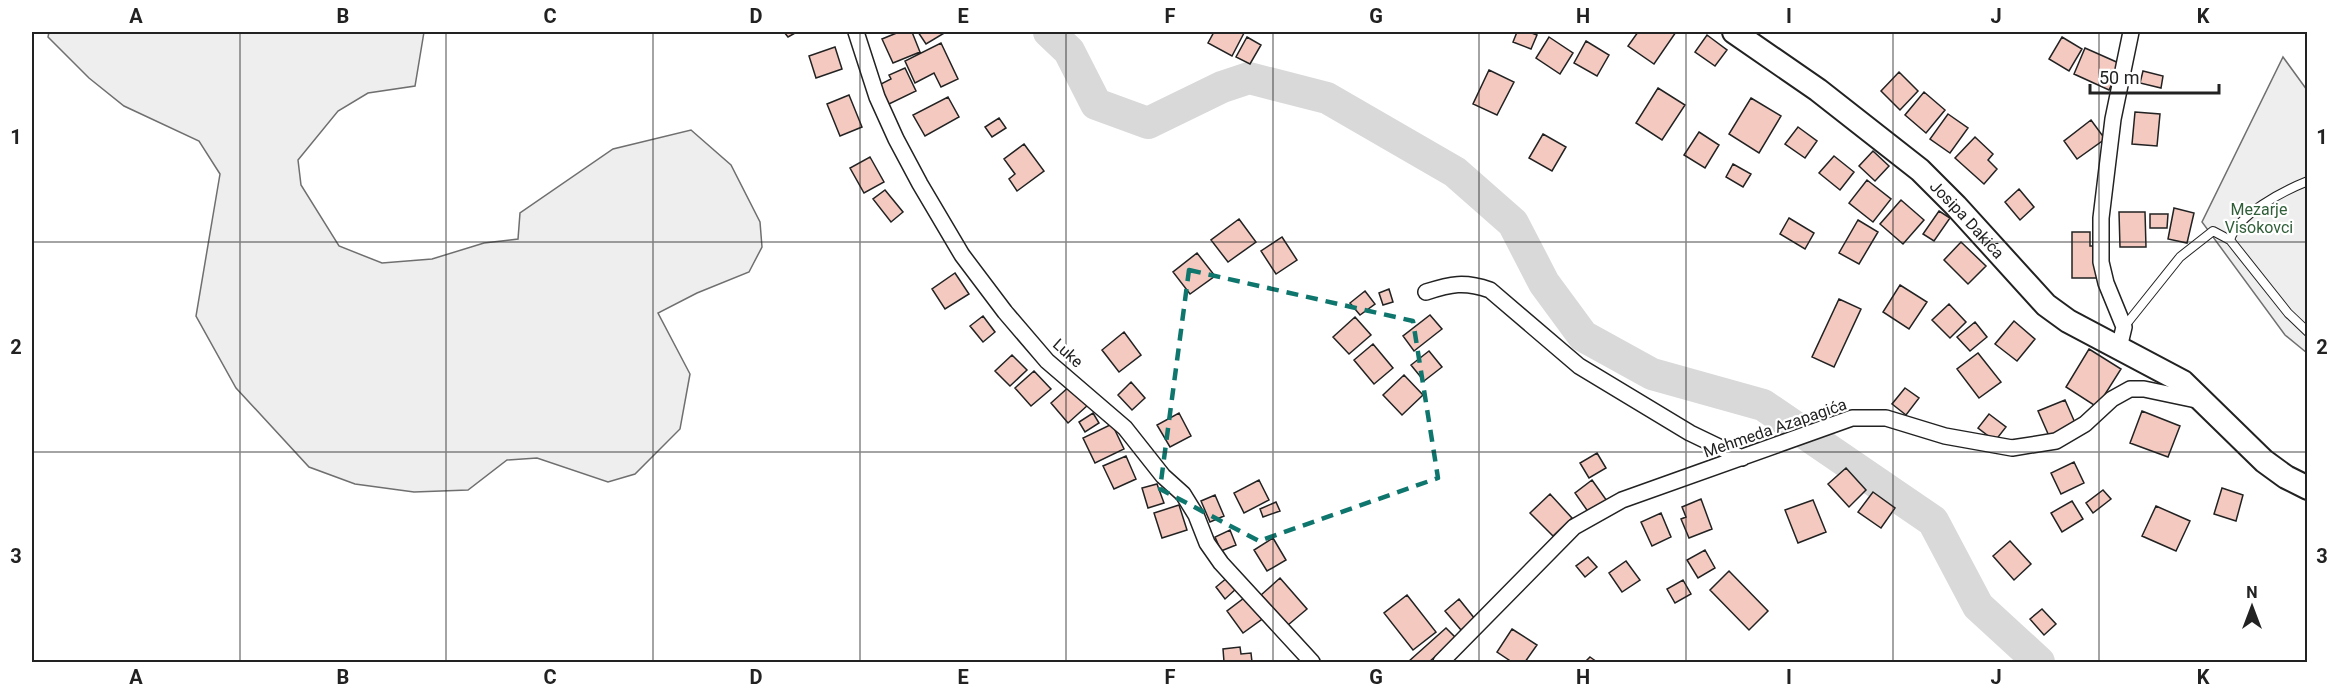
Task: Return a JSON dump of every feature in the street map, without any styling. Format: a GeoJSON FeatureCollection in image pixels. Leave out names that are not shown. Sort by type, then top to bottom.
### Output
{"type":"FeatureCollection","features":[{"type":"Feature","properties":{"kind":"main road","name":"Josipa Dakića"},"geometry":{"type":"LineString","coordinates":[[1734,32],[1818,90],[1920,170],[2046,305],[2068,321],[2122,337],[2183,382],[2264,461],[2286,477],[2307,488]]}},
{"type":"Feature","properties":{"kind":"street","name":"Luke"},"geometry":{"type":"LineString","coordinates":[[856,32],[881,108],[920,184],[962,255],[1005,312],[1047,361],[1125,428],[1163,476],[1183,494],[1196,515],[1207,543],[1221,563],[1312,663]]}},
{"type":"Feature","properties":{"kind":"street"},"geometry":{"type":"LineString","coordinates":[[2122,337],[2101,262],[2100,243],[2113,119],[2131,32]]}},
{"type":"Feature","properties":{"kind":"street"},"geometry":{"type":"LineString","coordinates":[[1426,292],[1451,284],[1474,285],[1490,290],[1579,366],[1690,433],[1742,458]]}},
{"type":"Feature","properties":{"kind":"street","name":"Mehmeda Azapagića"},"geometry":{"type":"LineString","coordinates":[[1441,663],[1574,527],[1622,500],[1852,418],[1887,418],[1945,436],[2012,448],[2056,441],[2085,424],[2112,399],[2130,389],[2144,389],[2202,401]]}},
{"type":"Feature","properties":{"kind":"lane"},"geometry":{"type":"LineString","coordinates":[[2230,240],[2233,228],[2275,196],[2307,181]]}},
{"type":"Feature","properties":{"kind":"lane"},"geometry":{"type":"LineString","coordinates":[[2122,337],[2180,257],[2213,231],[2230,240],[2288,313],[2307,332]]}},
{"type":"Feature","properties":{"kind":"highlighted area"},"geometry":{"type":"Polygon","coordinates":[[[1189,270],[1413,321],[1438,478],[1259,541],[1160,489],[1189,270]]]}},
{"type":"Feature","properties":{"kind":"green space"},"geometry":{"type":"Polygon","coordinates":[[[49,32],[424,32],[415,86],[368,93],[338,111],[298,160],[301,185],[339,246],[382,263],[432,259],[484,243],[518,239],[520,213],[613,149],[691,130],[731,165],[760,222],[762,247],[749,272],[697,293],[658,313],[690,374],[680,429],[635,474],[608,482],[537,458],[507,460],[468,490],[414,492],[355,484],[309,467],[236,388],[196,316],[220,174],[199,141],[124,106],[89,78],[48,37],[49,32]]]}},
{"type":"Feature","properties":{"kind":"green space","name":"Mezarje Visokovci"},"geometry":{"type":"Polygon","coordinates":[[[2283,57],[2307,90],[2307,353],[2285,335],[2202,222],[2283,57]]]}},
{"type":"Feature","properties":{"kind":"building"},"geometry":{"type":"Polygon","coordinates":[[[784,32],[797,32],[788,37],[784,32]]]}},
{"type":"Feature","properties":{"kind":"building"},"geometry":{"type":"Polygon","coordinates":[[[899,32],[912,32],[920,52],[893,63],[882,39],[899,32]]]}},
{"type":"Feature","properties":{"kind":"building"},"geometry":{"type":"Polygon","coordinates":[[[918,32],[946,32],[926,44],[918,32]]]}},
{"type":"Feature","properties":{"kind":"building"},"geometry":{"type":"Polygon","coordinates":[[[1214,32],[1244,33],[1232,56],[1208,43],[1214,32]]]}},
{"type":"Feature","properties":{"kind":"building"},"geometry":{"type":"Polygon","coordinates":[[[1517,32],[1537,35],[1531,49],[1513,42],[1517,32]]]}},
{"type":"Feature","properties":{"kind":"building"},"geometry":{"type":"Polygon","coordinates":[[[1638,32],[1676,32],[1654,64],[1628,46],[1638,32]]]}},
{"type":"Feature","properties":{"kind":"building"},"geometry":{"type":"Polygon","coordinates":[[[1707,35],[1727,50],[1715,66],[1695,52],[1707,35]]]}},
{"type":"Feature","properties":{"kind":"building"},"geometry":{"type":"Polygon","coordinates":[[[1247,37],[1261,45],[1250,64],[1236,57],[1247,37]]]}},
{"type":"Feature","properties":{"kind":"building"},"geometry":{"type":"Polygon","coordinates":[[[1549,37],[1573,53],[1560,74],[1536,58],[1549,37]]]}},
{"type":"Feature","properties":{"kind":"building"},"geometry":{"type":"Polygon","coordinates":[[[2062,37],[2082,49],[2069,71],[2049,59],[2062,37]]]}},
{"type":"Feature","properties":{"kind":"building"},"geometry":{"type":"Polygon","coordinates":[[[1586,41],[1609,55],[1597,76],[1574,63],[1586,41]]]}},
{"type":"Feature","properties":{"kind":"building"},"geometry":{"type":"Polygon","coordinates":[[[941,43],[958,79],[941,87],[934,73],[915,83],[905,61],[941,43]]]}},
{"type":"Feature","properties":{"kind":"building"},"geometry":{"type":"Polygon","coordinates":[[[835,47],[842,69],[816,78],[809,56],[835,47]]]}},
{"type":"Feature","properties":{"kind":"building"},"geometry":{"type":"Polygon","coordinates":[[[2085,48],[2121,64],[2109,90],[2074,74],[2085,48]]]}},
{"type":"Feature","properties":{"kind":"building"},"geometry":{"type":"Polygon","coordinates":[[[905,68],[916,91],[889,104],[879,85],[891,79],[889,75],[905,68]]]}},
{"type":"Feature","properties":{"kind":"building"},"geometry":{"type":"Polygon","coordinates":[[[1489,70],[1514,82],[1497,115],[1473,104],[1489,70]]]}},
{"type":"Feature","properties":{"kind":"building"},"geometry":{"type":"Polygon","coordinates":[[[2143,71],[2163,76],[2161,88],[2140,83],[2143,71]]]}},
{"type":"Feature","properties":{"kind":"building"},"geometry":{"type":"Polygon","coordinates":[[[1899,72],[1918,91],[1900,110],[1881,91],[1899,72]]]}},
{"type":"Feature","properties":{"kind":"building"},"geometry":{"type":"Polygon","coordinates":[[[1658,88],[1685,105],[1662,140],[1636,123],[1658,88]]]}},
{"type":"Feature","properties":{"kind":"building"},"geometry":{"type":"Polygon","coordinates":[[[1924,92],[1945,110],[1926,133],[1905,115],[1924,92]]]}},
{"type":"Feature","properties":{"kind":"building"},"geometry":{"type":"Polygon","coordinates":[[[849,95],[862,127],[840,136],[827,104],[849,95]]]}},
{"type":"Feature","properties":{"kind":"building"},"geometry":{"type":"Polygon","coordinates":[[[948,97],[959,117],[925,136],[913,115],[948,97]]]}},
{"type":"Feature","properties":{"kind":"building"},"geometry":{"type":"Polygon","coordinates":[[[1751,98],[1781,116],[1759,153],[1729,134],[1751,98]]]}},
{"type":"Feature","properties":{"kind":"building"},"geometry":{"type":"Polygon","coordinates":[[[2135,112],[2160,114],[2157,146],[2132,144],[2135,112]]]}},
{"type":"Feature","properties":{"kind":"building"},"geometry":{"type":"Polygon","coordinates":[[[1948,114],[1968,128],[1950,153],[1930,139],[1948,114]]]}},
{"type":"Feature","properties":{"kind":"building"},"geometry":{"type":"Polygon","coordinates":[[[999,118],[1006,128],[992,137],[985,127],[999,118]]]}},
{"type":"Feature","properties":{"kind":"building"},"geometry":{"type":"Polygon","coordinates":[[[2091,120],[2105,139],[2077,159],[2064,141],[2091,120]]]}},
{"type":"Feature","properties":{"kind":"building"},"geometry":{"type":"Polygon","coordinates":[[[1798,127],[1817,141],[1805,158],[1785,144],[1798,127]]]}},
{"type":"Feature","properties":{"kind":"building"},"geometry":{"type":"Polygon","coordinates":[[[1699,132],[1719,145],[1705,168],[1684,155],[1699,132]]]}},
{"type":"Feature","properties":{"kind":"building"},"geometry":{"type":"Polygon","coordinates":[[[1543,134],[1566,147],[1552,171],[1529,158],[1543,134]]]}},
{"type":"Feature","properties":{"kind":"building"},"geometry":{"type":"Polygon","coordinates":[[[1975,137],[1993,154],[1988,160],[1997,169],[1984,184],[1955,158],[1975,137]]]}},
{"type":"Feature","properties":{"kind":"building"},"geometry":{"type":"Polygon","coordinates":[[[1024,144],[1044,171],[1017,191],[1009,179],[1015,174],[1004,159],[1024,144]]]}},
{"type":"Feature","properties":{"kind":"building"},"geometry":{"type":"Polygon","coordinates":[[[1873,151],[1889,166],[1875,181],[1859,166],[1873,151]]]}},
{"type":"Feature","properties":{"kind":"building"},"geometry":{"type":"Polygon","coordinates":[[[1834,156],[1854,172],[1840,190],[1819,173],[1834,156]]]}},
{"type":"Feature","properties":{"kind":"building"},"geometry":{"type":"Polygon","coordinates":[[[870,157],[884,182],[864,193],[850,168],[870,157]]]}},
{"type":"Feature","properties":{"kind":"building"},"geometry":{"type":"Polygon","coordinates":[[[1733,164],[1751,174],[1743,187],[1726,177],[1733,164]]]}},
{"type":"Feature","properties":{"kind":"building"},"geometry":{"type":"Polygon","coordinates":[[[1867,180],[1891,199],[1873,222],[1849,203],[1867,180]]]}},
{"type":"Feature","properties":{"kind":"building"},"geometry":{"type":"Polygon","coordinates":[[[2019,189],[2034,207],[2020,220],[2005,202],[2019,189]]]}},
{"type":"Feature","properties":{"kind":"building"},"geometry":{"type":"Polygon","coordinates":[[[885,190],[903,212],[891,222],[873,199],[885,190]]]}},
{"type":"Feature","properties":{"kind":"building"},"geometry":{"type":"Polygon","coordinates":[[[1901,200],[1924,220],[1903,244],[1880,224],[1901,200]]]}},
{"type":"Feature","properties":{"kind":"building"},"geometry":{"type":"Polygon","coordinates":[[[2174,208],[2194,213],[2187,243],[2168,239],[2174,208]]]}},
{"type":"Feature","properties":{"kind":"building"},"geometry":{"type":"Polygon","coordinates":[[[1939,211],[1950,218],[1934,241],[1923,234],[1939,211]]]}},
{"type":"Feature","properties":{"kind":"building"},"geometry":{"type":"Polygon","coordinates":[[[2119,212],[2145,212],[2146,247],[2120,247],[2119,212]]]}},
{"type":"Feature","properties":{"kind":"building"},"geometry":{"type":"Polygon","coordinates":[[[2150,214],[2168,214],[2167,228],[2150,228],[2150,214]]]}},
{"type":"Feature","properties":{"kind":"building"},"geometry":{"type":"Polygon","coordinates":[[[1789,218],[1814,233],[1805,249],[1780,234],[1789,218]]]}},
{"type":"Feature","properties":{"kind":"building"},"geometry":{"type":"Polygon","coordinates":[[[1239,219],[1256,242],[1228,262],[1211,240],[1239,219]]]}},
{"type":"Feature","properties":{"kind":"building"},"geometry":{"type":"Polygon","coordinates":[[[1858,220],[1878,232],[1859,264],[1839,253],[1858,220]]]}},
{"type":"Feature","properties":{"kind":"building"},"geometry":{"type":"Polygon","coordinates":[[[2072,232],[2090,232],[2090,246],[2100,246],[2099,278],[2072,278],[2072,232]]]}},
{"type":"Feature","properties":{"kind":"building"},"geometry":{"type":"Polygon","coordinates":[[[1282,237],[1297,260],[1276,274],[1261,251],[1282,237]]]}},
{"type":"Feature","properties":{"kind":"building"},"geometry":{"type":"Polygon","coordinates":[[[1961,242],[1986,266],[1968,284],[1944,260],[1961,242]]]}},
{"type":"Feature","properties":{"kind":"building"},"geometry":{"type":"Polygon","coordinates":[[[1197,253],[1215,276],[1190,294],[1173,272],[1197,253]]]}},
{"type":"Feature","properties":{"kind":"building"},"geometry":{"type":"Polygon","coordinates":[[[955,273],[969,294],[945,309],[932,289],[955,273]]]}},
{"type":"Feature","properties":{"kind":"building"},"geometry":{"type":"Polygon","coordinates":[[[1900,285],[1927,302],[1909,329],[1883,312],[1900,285]]]}},
{"type":"Feature","properties":{"kind":"building"},"geometry":{"type":"Polygon","coordinates":[[[1389,289],[1393,302],[1383,305],[1379,293],[1389,289]]]}},
{"type":"Feature","properties":{"kind":"building"},"geometry":{"type":"Polygon","coordinates":[[[1365,291],[1375,304],[1360,315],[1350,303],[1365,291]]]}},
{"type":"Feature","properties":{"kind":"building"},"geometry":{"type":"Polygon","coordinates":[[[1839,299],[1861,309],[1834,367],[1812,357],[1839,299]]]}},
{"type":"Feature","properties":{"kind":"building"},"geometry":{"type":"Polygon","coordinates":[[[1949,304],[1966,322],[1950,338],[1932,320],[1949,304]]]}},
{"type":"Feature","properties":{"kind":"building"},"geometry":{"type":"Polygon","coordinates":[[[1430,315],[1442,329],[1414,351],[1403,336],[1430,315]]]}},
{"type":"Feature","properties":{"kind":"building"},"geometry":{"type":"Polygon","coordinates":[[[983,316],[995,332],[983,342],[970,326],[983,316]]]}},
{"type":"Feature","properties":{"kind":"building"},"geometry":{"type":"Polygon","coordinates":[[[1355,317],[1371,335],[1349,354],[1333,337],[1355,317]]]}},
{"type":"Feature","properties":{"kind":"building"},"geometry":{"type":"Polygon","coordinates":[[[2014,321],[2035,339],[2017,361],[1995,344],[2014,321]]]}},
{"type":"Feature","properties":{"kind":"building"},"geometry":{"type":"Polygon","coordinates":[[[1975,322],[1987,337],[1970,351],[1957,337],[1975,322]]]}},
{"type":"Feature","properties":{"kind":"building"},"geometry":{"type":"Polygon","coordinates":[[[1124,332],[1141,355],[1119,372],[1102,350],[1124,332]]]}},
{"type":"Feature","properties":{"kind":"building"},"geometry":{"type":"Polygon","coordinates":[[[1373,344],[1393,368],[1374,384],[1354,360],[1373,344]]]}},
{"type":"Feature","properties":{"kind":"building"},"geometry":{"type":"Polygon","coordinates":[[[2089,349],[2121,369],[2097,407],[2066,387],[2089,349]]]}},
{"type":"Feature","properties":{"kind":"building"},"geometry":{"type":"Polygon","coordinates":[[[1429,351],[1442,367],[1424,381],[1411,365],[1429,351]]]}},
{"type":"Feature","properties":{"kind":"building"},"geometry":{"type":"Polygon","coordinates":[[[1978,353],[2001,382],[1979,398],[1957,369],[1978,353]]]}},
{"type":"Feature","properties":{"kind":"building"},"geometry":{"type":"Polygon","coordinates":[[[1012,355],[1027,370],[1010,386],[995,371],[1012,355]]]}},
{"type":"Feature","properties":{"kind":"building"},"geometry":{"type":"Polygon","coordinates":[[[1034,371],[1051,389],[1031,406],[1015,388],[1034,371]]]}},
{"type":"Feature","properties":{"kind":"building"},"geometry":{"type":"Polygon","coordinates":[[[1404,375],[1423,395],[1402,415],[1383,395],[1404,375]]]}},
{"type":"Feature","properties":{"kind":"building"},"geometry":{"type":"Polygon","coordinates":[[[1131,382],[1145,398],[1132,410],[1118,395],[1131,382]]]}},
{"type":"Feature","properties":{"kind":"building"},"geometry":{"type":"Polygon","coordinates":[[[1071,385],[1088,405],[1068,423],[1051,403],[1071,385]]]}},
{"type":"Feature","properties":{"kind":"building"},"geometry":{"type":"Polygon","coordinates":[[[1905,388],[1919,398],[1906,415],[1892,404],[1905,388]]]}},
{"type":"Feature","properties":{"kind":"building"},"geometry":{"type":"Polygon","coordinates":[[[2065,400],[2076,425],[2049,436],[2038,411],[2065,400]]]}},
{"type":"Feature","properties":{"kind":"building"},"geometry":{"type":"Polygon","coordinates":[[[2142,411],[2180,426],[2168,457],[2130,443],[2142,411]]]}},
{"type":"Feature","properties":{"kind":"building"},"geometry":{"type":"Polygon","coordinates":[[[1093,413],[1099,423],[1085,432],[1079,422],[1093,413]]]}},
{"type":"Feature","properties":{"kind":"building"},"geometry":{"type":"Polygon","coordinates":[[[1179,413],[1191,436],[1170,447],[1157,425],[1179,413]]]}},
{"type":"Feature","properties":{"kind":"building"},"geometry":{"type":"Polygon","coordinates":[[[1989,414],[2006,427],[1995,441],[1978,428],[1989,414]]]}},
{"type":"Feature","properties":{"kind":"building"},"geometry":{"type":"Polygon","coordinates":[[[1112,424],[1124,449],[1095,463],[1083,438],[1112,424]]]}},
{"type":"Feature","properties":{"kind":"building"},"geometry":{"type":"Polygon","coordinates":[[[1597,453],[1606,468],[1589,478],[1580,463],[1597,453]]]}},
{"type":"Feature","properties":{"kind":"building"},"geometry":{"type":"Polygon","coordinates":[[[1126,456],[1136,479],[1114,489],[1103,466],[1126,456]]]}},
{"type":"Feature","properties":{"kind":"building"},"geometry":{"type":"Polygon","coordinates":[[[2074,462],[2084,483],[2061,494],[2051,473],[2074,462]]]}},
{"type":"Feature","properties":{"kind":"building"},"geometry":{"type":"Polygon","coordinates":[[[1846,468],[1866,490],[1849,507],[1828,484],[1846,468]]]}},
{"type":"Feature","properties":{"kind":"building"},"geometry":{"type":"Polygon","coordinates":[[[1259,480],[1269,500],[1244,513],[1234,493],[1259,480]]]}},
{"type":"Feature","properties":{"kind":"building"},"geometry":{"type":"Polygon","coordinates":[[[1592,480],[1607,501],[1589,513],[1575,493],[1592,480]]]}},
{"type":"Feature","properties":{"kind":"building"},"geometry":{"type":"Polygon","coordinates":[[[1157,484],[1164,503],[1148,508],[1142,488],[1157,484]]]}},
{"type":"Feature","properties":{"kind":"building"},"geometry":{"type":"Polygon","coordinates":[[[2222,488],[2243,495],[2236,521],[2214,514],[2222,488]]]}},
{"type":"Feature","properties":{"kind":"building"},"geometry":{"type":"Polygon","coordinates":[[[2103,490],[2111,499],[2093,513],[2086,503],[2103,490]]]}},
{"type":"Feature","properties":{"kind":"building"},"geometry":{"type":"Polygon","coordinates":[[[1873,492],[1895,508],[1881,528],[1858,512],[1873,492]]]}},
{"type":"Feature","properties":{"kind":"building"},"geometry":{"type":"Polygon","coordinates":[[[1550,494],[1572,518],[1553,536],[1530,513],[1550,494]]]}},
{"type":"Feature","properties":{"kind":"building"},"geometry":{"type":"Polygon","coordinates":[[[1215,495],[1224,516],[1210,522],[1201,501],[1215,495]]]}},
{"type":"Feature","properties":{"kind":"building"},"geometry":{"type":"Polygon","coordinates":[[[1701,499],[1712,529],[1689,538],[1681,519],[1686,517],[1682,507],[1701,499]]]}},
{"type":"Feature","properties":{"kind":"building"},"geometry":{"type":"Polygon","coordinates":[[[1813,500],[1826,532],[1798,543],[1785,510],[1813,500]]]}},
{"type":"Feature","properties":{"kind":"building"},"geometry":{"type":"Polygon","coordinates":[[[2072,501],[2083,519],[2062,532],[2051,513],[2072,501]]]}},
{"type":"Feature","properties":{"kind":"building"},"geometry":{"type":"Polygon","coordinates":[[[1276,502],[1280,511],[1263,517],[1260,509],[1276,502]]]}},
{"type":"Feature","properties":{"kind":"building"},"geometry":{"type":"Polygon","coordinates":[[[1179,505],[1187,530],[1162,538],[1154,513],[1179,505]]]}},
{"type":"Feature","properties":{"kind":"building"},"geometry":{"type":"Polygon","coordinates":[[[2156,506],[2190,521],[2176,551],[2142,536],[2156,506]]]}},
{"type":"Feature","properties":{"kind":"building"},"geometry":{"type":"Polygon","coordinates":[[[1661,513],[1671,537],[1652,546],[1641,522],[1661,513]]]}},
{"type":"Feature","properties":{"kind":"building"},"geometry":{"type":"Polygon","coordinates":[[[1230,530],[1236,545],[1221,551],[1215,537],[1230,530]]]}},
{"type":"Feature","properties":{"kind":"building"},"geometry":{"type":"Polygon","coordinates":[[[1273,538],[1286,560],[1267,571],[1254,550],[1273,538]]]}},
{"type":"Feature","properties":{"kind":"building"},"geometry":{"type":"Polygon","coordinates":[[[2010,541],[2031,564],[2014,580],[1993,556],[2010,541]]]}},
{"type":"Feature","properties":{"kind":"building"},"geometry":{"type":"Polygon","coordinates":[[[1705,550],[1715,568],[1698,578],[1687,560],[1705,550]]]}},
{"type":"Feature","properties":{"kind":"building"},"geometry":{"type":"Polygon","coordinates":[[[1588,557],[1597,567],[1585,577],[1576,566],[1588,557]]]}},
{"type":"Feature","properties":{"kind":"building"},"geometry":{"type":"Polygon","coordinates":[[[1626,561],[1640,580],[1622,592],[1609,573],[1626,561]]]}},
{"type":"Feature","properties":{"kind":"building"},"geometry":{"type":"Polygon","coordinates":[[[1729,571],[1768,611],[1749,630],[1710,590],[1729,571]]]}},
{"type":"Feature","properties":{"kind":"building"},"geometry":{"type":"Polygon","coordinates":[[[1228,577],[1237,588],[1225,599],[1216,587],[1228,577]]]}},
{"type":"Feature","properties":{"kind":"building"},"geometry":{"type":"Polygon","coordinates":[[[1280,578],[1307,609],[1288,625],[1261,595],[1280,578]]]}},
{"type":"Feature","properties":{"kind":"building"},"geometry":{"type":"Polygon","coordinates":[[[1683,580],[1691,594],[1675,603],[1667,589],[1683,580]]]}},
{"type":"Feature","properties":{"kind":"building"},"geometry":{"type":"Polygon","coordinates":[[[1248,595],[1265,617],[1243,633],[1227,611],[1248,595]]]}},
{"type":"Feature","properties":{"kind":"building"},"geometry":{"type":"Polygon","coordinates":[[[1407,595],[1436,632],[1413,650],[1384,613],[1407,595]]]}},
{"type":"Feature","properties":{"kind":"building"},"geometry":{"type":"Polygon","coordinates":[[[1459,599],[1475,619],[1461,630],[1445,611],[1459,599]]]}},
{"type":"Feature","properties":{"kind":"building"},"geometry":{"type":"Polygon","coordinates":[[[2042,609],[2056,624],[2044,635],[2030,619],[2042,609]]]}},
{"type":"Feature","properties":{"kind":"building"},"geometry":{"type":"Polygon","coordinates":[[[1446,628],[1456,638],[1429,662],[1408,662],[1446,628]]]}},
{"type":"Feature","properties":{"kind":"building"},"geometry":{"type":"Polygon","coordinates":[[[1512,629],[1537,645],[1525,662],[1512,662],[1497,652],[1512,629]]]}},
{"type":"Feature","properties":{"kind":"building"},"geometry":{"type":"Polygon","coordinates":[[[1240,647],[1241,654],[1251,653],[1252,662],[1224,662],[1223,649],[1240,647]]]}},
{"type":"Feature","properties":{"kind":"building"},"geometry":{"type":"Polygon","coordinates":[[[1590,657],[1597,662],[1585,662],[1590,657]]]}},
{"type":"Feature","properties":{"kind":"waterway"},"geometry":{"type":"LineString","coordinates":[[1049,32],[1069,51],[1096,104],[1148,123],[1222,87],[1249,78],[1327,98],[1455,172],[1513,223],[1544,283],[1583,336],[1652,374],[1763,405],[1933,521],[1978,606],[2039,662]]}}]}
